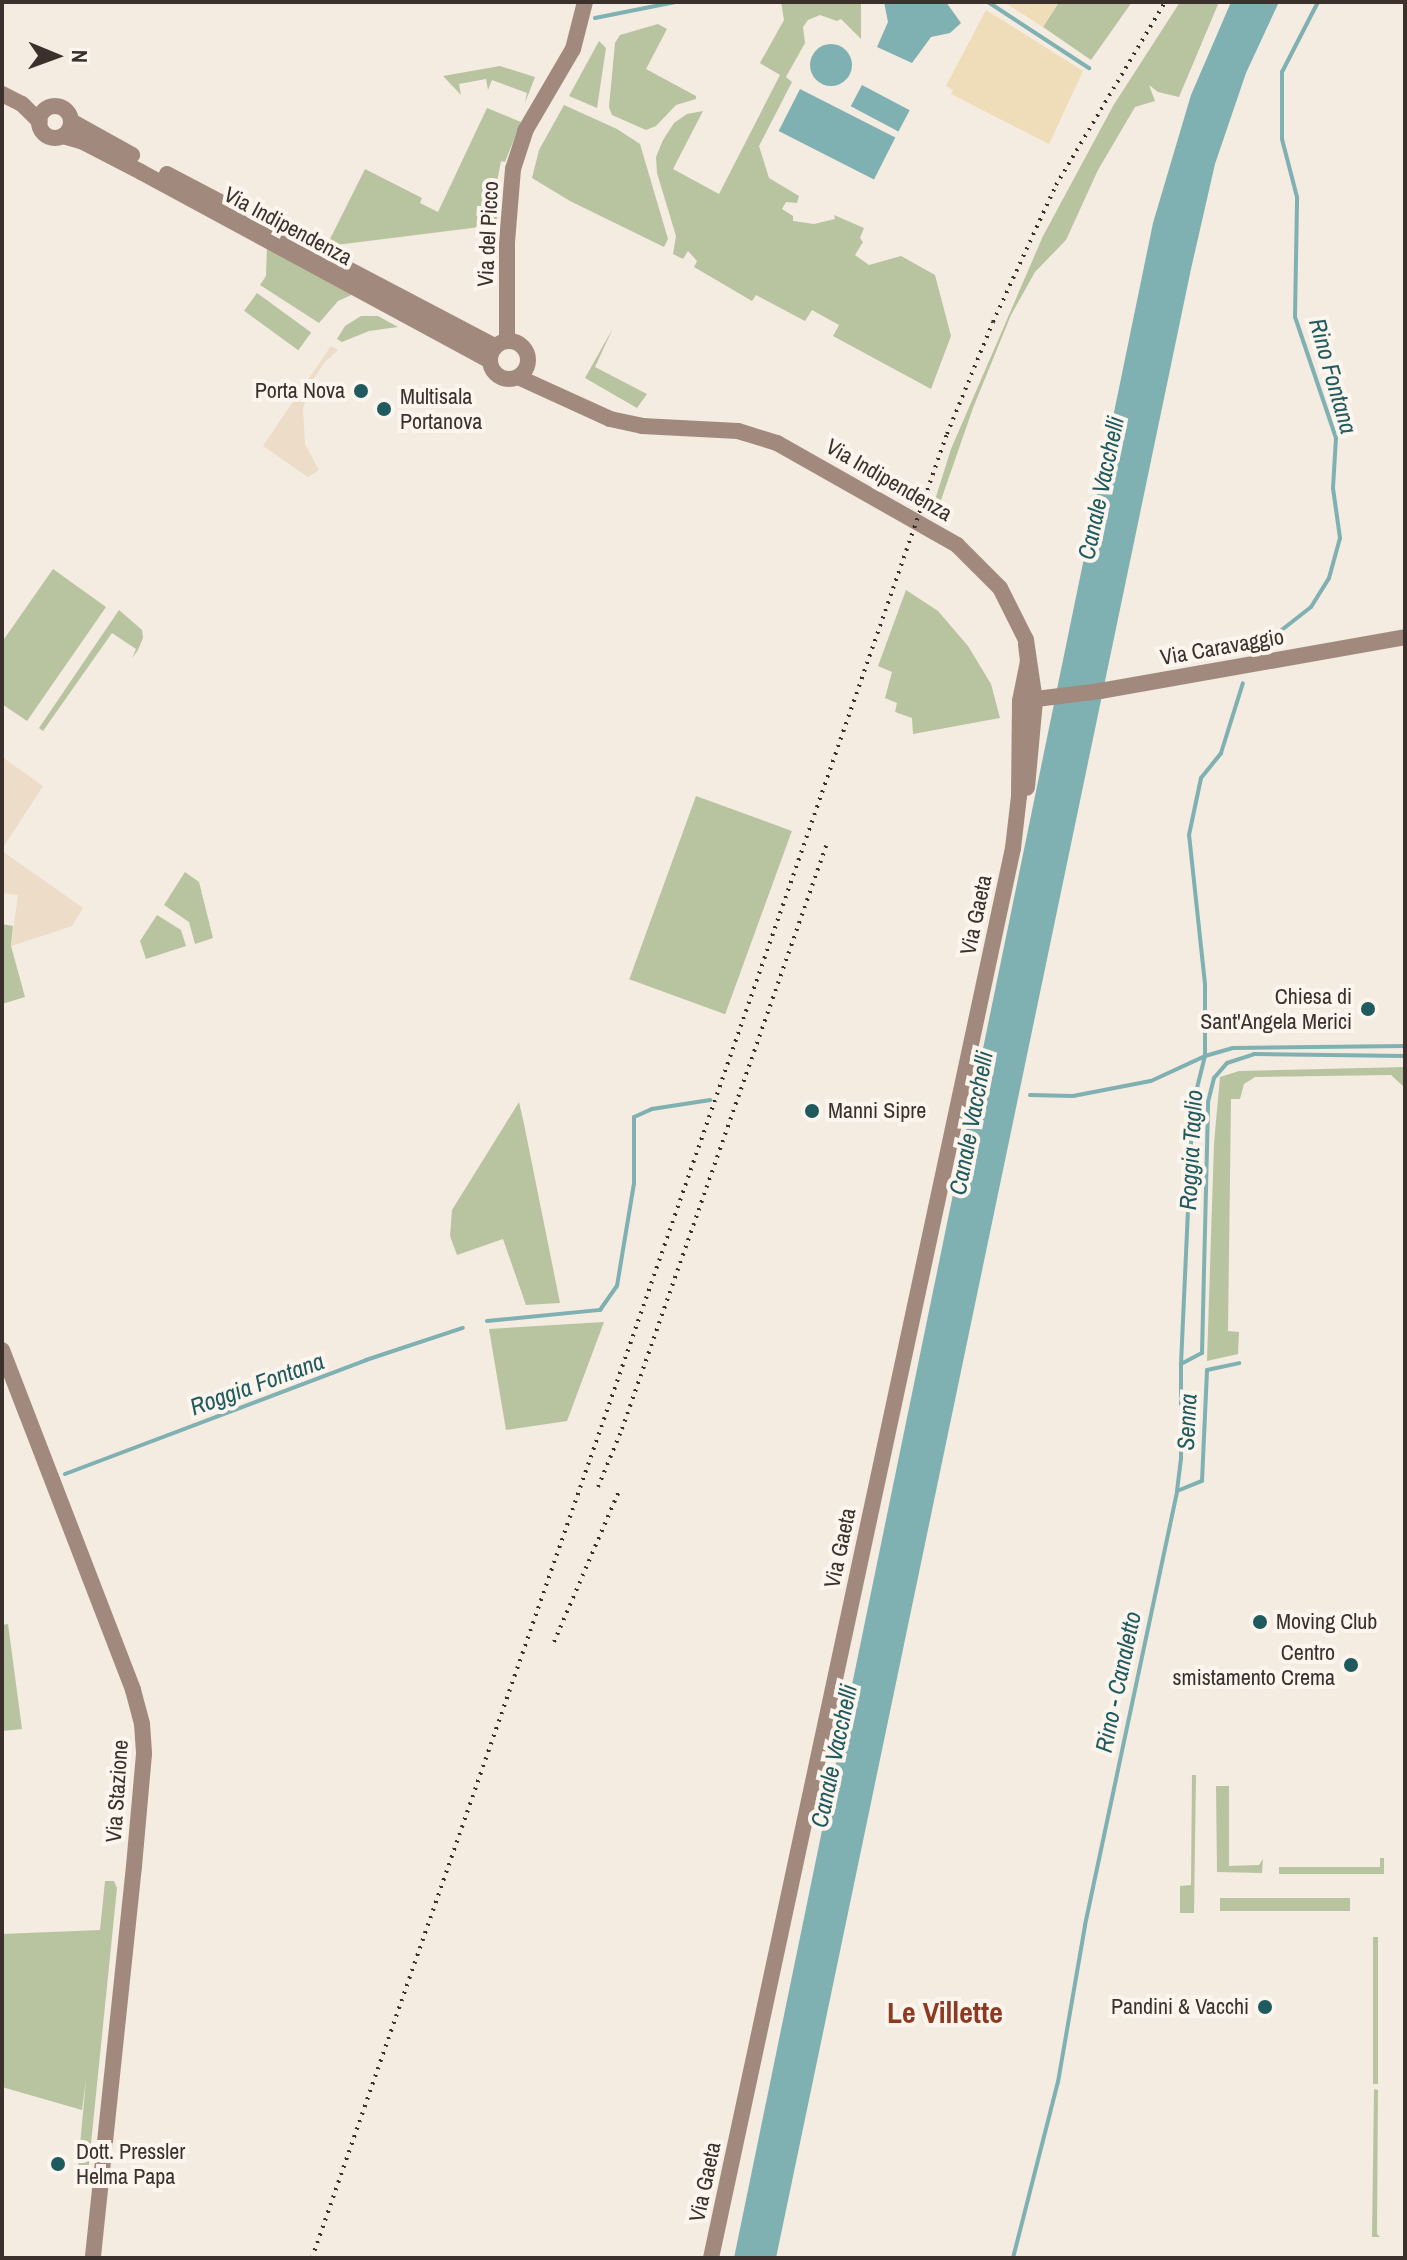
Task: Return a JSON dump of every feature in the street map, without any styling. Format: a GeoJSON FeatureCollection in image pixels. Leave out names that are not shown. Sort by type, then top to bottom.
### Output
{"type":"FeatureCollection","features":[{"type":"Feature","properties":{"kind":"main road","name":"Via del Picco"},"geometry":{"type":"LineString","coordinates":[[497,349],[513,169],[525,131],[573,49],[585,2]]}},
{"type":"Feature","properties":{"kind":"main road"},"geometry":{"type":"LineString","coordinates":[[2,94],[44,115]]}},
{"type":"Feature","properties":{"kind":"main road"},"geometry":{"type":"LineString","coordinates":[[61,106],[67,128],[48,136],[44,115],[61,106]]}},
{"type":"Feature","properties":{"kind":"main road","name":"Via Indipendenza"},"geometry":{"type":"LineString","coordinates":[[67,128],[497,349]]}},
{"type":"Feature","properties":{"kind":"main road"},"geometry":{"type":"LineString","coordinates":[[519,343],[528,358],[525,371],[518,377],[509,379],[497,376],[497,349],[519,343]]}},
{"type":"Feature","properties":{"kind":"main road","name":"Via Indipendenza"},"geometry":{"type":"LineString","coordinates":[[528,358],[542,374],[631,424]]}},
{"type":"Feature","properties":{"kind":"main road","name":"Via Indipendenza"},"geometry":{"type":"LineString","coordinates":[[518,377],[599,415],[631,424],[738,431],[795,451],[943,536],[970,556],[1000,588],[1020,623],[1035,699]]}},
{"type":"Feature","properties":{"kind":"main road","name":"Via Caravaggio"},"geometry":{"type":"LineString","coordinates":[[1035,699],[1100,691],[1405,637]]}},
{"type":"Feature","properties":{"kind":"main road","name":"Via Gaeta"},"geometry":{"type":"LineString","coordinates":[[1013,848],[1035,699]]}},
{"type":"Feature","properties":{"kind":"main road","name":"Via Gaeta"},"geometry":{"type":"LineString","coordinates":[[711,2258],[1028,784],[1035,699]]}},
{"type":"Feature","properties":{"kind":"main road","name":"Via Stazione"},"geometry":{"type":"LineString","coordinates":[[2,1350],[133,1690],[142,1724],[144,1754],[134,1866],[93,2258]]}},
{"type":"Feature","properties":{"kind":"green space"},"geometry":{"type":"Polygon","coordinates":[[[781,2],[861,2],[861,39],[841,19],[837,21],[820,15],[808,20],[803,27],[805,43],[786,77],[792,82],[759,146],[769,178],[799,196],[797,203],[786,202],[782,209],[793,216],[793,221],[814,224],[835,219],[834,215],[864,228],[860,238],[863,242],[855,255],[869,265],[901,256],[935,275],[951,336],[931,389],[833,336],[839,325],[812,310],[805,321],[756,295],[752,301],[694,267],[697,261],[688,251],[683,259],[673,254],[676,236],[657,173],[656,157],[663,140],[674,123],[687,114],[703,111],[673,169],[719,194],[780,75],[760,63],[784,20],[781,2]]]}},
{"type":"Feature","properties":{"kind":"green space"},"geometry":{"type":"Polygon","coordinates":[[[1059,2],[1132,2],[1091,60],[1043,27],[1059,2]]]}},
{"type":"Feature","properties":{"kind":"green space"},"geometry":{"type":"Polygon","coordinates":[[[1180,2],[1219,2],[1179,97],[1158,92],[1149,85],[1155,101],[1135,107],[1098,170],[1066,240],[1035,272],[1011,315],[973,408],[940,503],[935,500],[951,449],[1043,236],[1113,106],[1180,2]]]}},
{"type":"Feature","properties":{"kind":"green space"},"geometry":{"type":"Polygon","coordinates":[[[658,24],[667,29],[646,69],[696,96],[696,99],[676,105],[656,126],[646,130],[612,115],[609,107],[615,43],[620,35],[658,24]]]}},
{"type":"Feature","properties":{"kind":"green space"},"geometry":{"type":"Polygon","coordinates":[[[599,41],[606,48],[597,108],[569,96],[599,41]]]}},
{"type":"Feature","properties":{"kind":"green space"},"geometry":{"type":"Polygon","coordinates":[[[500,66],[535,77],[525,103],[527,93],[492,80],[488,90],[486,79],[459,84],[461,95],[443,76],[500,66]]]}},
{"type":"Feature","properties":{"kind":"green space"},"geometry":{"type":"Polygon","coordinates":[[[564,105],[617,129],[640,144],[668,239],[664,247],[570,201],[532,178],[539,150],[564,105]]]}},
{"type":"Feature","properties":{"kind":"green space"},"geometry":{"type":"Polygon","coordinates":[[[487,108],[521,122],[505,162],[501,161],[496,187],[501,189],[496,225],[336,245],[329,241],[365,169],[422,198],[420,203],[438,212],[487,108]]]}},
{"type":"Feature","properties":{"kind":"green space"},"geometry":{"type":"Polygon","coordinates":[[[267,245],[358,292],[338,301],[319,323],[260,285],[266,276],[267,245]]]}},
{"type":"Feature","properties":{"kind":"green space"},"geometry":{"type":"Polygon","coordinates":[[[257,293],[311,332],[298,350],[244,311],[257,293]]]}},
{"type":"Feature","properties":{"kind":"green space"},"geometry":{"type":"Polygon","coordinates":[[[361,316],[378,316],[398,327],[369,331],[342,342],[337,339],[345,326],[361,316]]]}},
{"type":"Feature","properties":{"kind":"green space"},"geometry":{"type":"Polygon","coordinates":[[[613,328],[595,367],[647,394],[637,408],[585,378],[613,328]]]}},
{"type":"Feature","properties":{"kind":"green space"},"geometry":{"type":"Polygon","coordinates":[[[53,569],[106,607],[27,721],[2,704],[2,642],[53,569]]]}},
{"type":"Feature","properties":{"kind":"green space"},"geometry":{"type":"Polygon","coordinates":[[[906,590],[938,611],[968,646],[991,684],[1000,718],[913,734],[912,718],[895,712],[897,703],[885,698],[892,672],[878,666],[906,590]]]}},
{"type":"Feature","properties":{"kind":"green space"},"geometry":{"type":"Polygon","coordinates":[[[119,610],[142,630],[143,638],[138,650],[132,658],[136,649],[112,633],[43,731],[39,728],[119,610]]]}},
{"type":"Feature","properties":{"kind":"green space"},"geometry":{"type":"Polygon","coordinates":[[[696,796],[792,831],[725,1014],[629,979],[696,796]]]}},
{"type":"Feature","properties":{"kind":"green space"},"geometry":{"type":"Polygon","coordinates":[[[185,872],[199,882],[213,938],[195,944],[189,922],[164,905],[185,872]]]}},
{"type":"Feature","properties":{"kind":"green space"},"geometry":{"type":"Polygon","coordinates":[[[157,915],[181,930],[186,946],[146,959],[140,941],[157,915]]]}},
{"type":"Feature","properties":{"kind":"green space"},"geometry":{"type":"Polygon","coordinates":[[[2,924],[13,926],[11,946],[25,997],[2,1004],[2,924]]]}},
{"type":"Feature","properties":{"kind":"green space"},"geometry":{"type":"Polygon","coordinates":[[[1405,1067],[1405,1088],[1391,1075],[1255,1077],[1244,1084],[1240,1099],[1231,1099],[1228,1331],[1239,1332],[1238,1354],[1207,1361],[1214,1143],[1220,1077],[1239,1071],[1405,1067]]]}},
{"type":"Feature","properties":{"kind":"green space"},"geometry":{"type":"Polygon","coordinates":[[[519,1102],[560,1303],[526,1305],[503,1239],[457,1255],[450,1236],[452,1210],[519,1102]]]}},
{"type":"Feature","properties":{"kind":"green space"},"geometry":{"type":"Polygon","coordinates":[[[604,1322],[567,1421],[506,1430],[489,1329],[604,1322]]]}},
{"type":"Feature","properties":{"kind":"green space"},"geometry":{"type":"Polygon","coordinates":[[[8,1624],[22,1729],[2,1731],[2,1625],[8,1624]]]}},
{"type":"Feature","properties":{"kind":"green space"},"geometry":{"type":"Polygon","coordinates":[[[1192,1775],[1196,1775],[1194,1913],[1180,1913],[1180,1886],[1191,1885],[1192,1775]]]}},
{"type":"Feature","properties":{"kind":"green space"},"geometry":{"type":"Polygon","coordinates":[[[1216,1786],[1229,1786],[1229,1866],[1259,1865],[1263,1859],[1262,1873],[1217,1872],[1216,1786]]]}},
{"type":"Feature","properties":{"kind":"green space"},"geometry":{"type":"Polygon","coordinates":[[[1380,1858],[1384,1858],[1384,1874],[1279,1874],[1279,1867],[1380,1867],[1380,1858]]]}},
{"type":"Feature","properties":{"kind":"green space"},"geometry":{"type":"Polygon","coordinates":[[[105,1881],[114,1881],[117,1888],[88,2173],[83,2178],[77,2178],[86,2080],[82,2110],[2,2087],[2,1934],[100,1930],[105,1881]]]}},
{"type":"Feature","properties":{"kind":"green space"},"geometry":{"type":"Polygon","coordinates":[[[1220,1898],[1350,1898],[1350,1911],[1220,1911],[1220,1898]]]}},
{"type":"Feature","properties":{"kind":"green space"},"geometry":{"type":"Polygon","coordinates":[[[1373,1937],[1378,1937],[1378,2084],[1373,2084],[1373,1937]]]}},
{"type":"Feature","properties":{"kind":"green space"},"geometry":{"type":"Polygon","coordinates":[[[1374,2089],[1378,2090],[1377,2234],[1380,2237],[1372,2237],[1374,2089]]]}},
{"type":"Feature","properties":{"kind":"sand"},"geometry":{"type":"Polygon","coordinates":[[[1004,2],[1059,2],[1043,27],[1004,2]]]}},
{"type":"Feature","properties":{"kind":"sand"},"geometry":{"type":"Polygon","coordinates":[[[986,10],[1083,71],[1049,144],[951,94],[953,90],[946,86],[986,10]]]}},
{"type":"Feature","properties":{"kind":"shaded area"},"geometry":{"type":"Polygon","coordinates":[[[331,346],[338,350],[324,363],[310,384],[303,409],[305,444],[319,470],[308,477],[263,446],[331,346]]]}},
{"type":"Feature","properties":{"kind":"shaded area"},"geometry":{"type":"Polygon","coordinates":[[[2,757],[43,786],[2,849],[2,757]]]}},
{"type":"Feature","properties":{"kind":"shaded area"},"geometry":{"type":"Polygon","coordinates":[[[2,851],[83,908],[72,926],[11,946],[18,895],[2,893],[2,851]]]}},
{"type":"Feature","properties":{"kind":"water"},"geometry":{"type":"Polygon","coordinates":[[[884,2],[946,2],[961,23],[950,33],[931,37],[912,63],[877,47],[888,22],[884,2]]]}},
{"type":"Feature","properties":{"kind":"water","name":"Canale Vacchelli"},"geometry":{"type":"Polygon","coordinates":[[[1231,2],[1279,2],[1246,73],[1215,164],[1191,269],[776,2258],[734,2258],[1153,223],[1191,95],[1231,2]]]}},
{"type":"Feature","properties":{"kind":"water"},"geometry":{"type":"Polygon","coordinates":[[[831,44],[846,50],[852,65],[846,80],[831,86],[816,80],[810,65],[816,50],[831,44]]]}},
{"type":"Feature","properties":{"kind":"water"},"geometry":{"type":"Polygon","coordinates":[[[862,85],[910,110],[898,132],[851,106],[862,85]]]}},
{"type":"Feature","properties":{"kind":"water"},"geometry":{"type":"Polygon","coordinates":[[[800,89],[895,138],[874,179],[779,131],[800,89]]]}},
{"type":"Feature","properties":{"kind":"waterway"},"geometry":{"type":"LineString","coordinates":[[595,18],[675,2]]}},
{"type":"Feature","properties":{"kind":"waterway"},"geometry":{"type":"LineString","coordinates":[[988,2],[1089,68]]}},
{"type":"Feature","properties":{"kind":"waterway","name":"Rino Fontana"},"geometry":{"type":"LineString","coordinates":[[1267,648],[1274,636],[1311,607],[1329,578],[1340,538],[1333,488],[1336,438],[1295,317],[1297,197],[1282,139],[1282,72],[1318,2]]}},
{"type":"Feature","properties":{"kind":"waterway","name":"Rino - Canaletto"},"geometry":{"type":"LineString","coordinates":[[1013,2258],[1058,2082],[1085,1925],[1177,1491],[1181,1458],[1181,1364],[1193,1104],[1205,1056],[1205,984],[1189,835],[1201,778],[1221,753],[1243,683]]}},
{"type":"Feature","properties":{"kind":"waterway"},"geometry":{"type":"LineString","coordinates":[[1030,1095],[1073,1096],[1151,1081],[1205,1056],[1233,1048],[1405,1046]]}},
{"type":"Feature","properties":{"kind":"waterway","name":"Roggia Taglio"},"geometry":{"type":"LineString","coordinates":[[1181,1364],[1202,1353],[1208,1102],[1214,1078],[1227,1063],[1254,1054],[1405,1056]]}},
{"type":"Feature","properties":{"kind":"waterway","name":"Roggia Fontana"},"geometry":{"type":"LineString","coordinates":[[487,1321],[600,1310],[617,1286],[634,1183],[634,1117],[652,1109],[710,1100]]}},
{"type":"Feature","properties":{"kind":"waterway","name":"Roggia Fontana"},"geometry":{"type":"LineString","coordinates":[[65,1474],[366,1360],[463,1328]]}},
{"type":"Feature","properties":{"kind":"waterway","name":"Senna"},"geometry":{"type":"LineString","coordinates":[[1177,1491],[1202,1481],[1207,1370],[1239,1363]]}},
{"type":"Feature","properties":{"kind":"railway"},"geometry":{"type":"LineString","coordinates":[[312,2258],[947,434],[993,322],[1056,185],[1165,2]]}},
{"type":"Feature","properties":{"kind":"railway"},"geometry":{"type":"LineString","coordinates":[[598,1487],[622,1429],[826,846]]}},
{"type":"Feature","properties":{"kind":"railway"},"geometry":{"type":"LineString","coordinates":[[554,1642],[619,1491]]}},
{"type":"Feature","properties":{"kind":"place","name":"Porta Nova"},"geometry":{"type":"Point","coordinates":[361,391]}},
{"type":"Feature","properties":{"kind":"place","name":"Multisala Portanova"},"geometry":{"type":"Point","coordinates":[384,409]}},
{"type":"Feature","properties":{"kind":"place","name":"Chiesa di Sant'Angela Merici"},"geometry":{"type":"Point","coordinates":[1368,1009]}},
{"type":"Feature","properties":{"kind":"place","name":"Manni Sipre"},"geometry":{"type":"Point","coordinates":[812,1111]}},
{"type":"Feature","properties":{"kind":"place","name":"Moving Club"},"geometry":{"type":"Point","coordinates":[1260,1622]}},
{"type":"Feature","properties":{"kind":"place","name":"Centro smistamento Crema"},"geometry":{"type":"Point","coordinates":[1351,1665]}},
{"type":"Feature","properties":{"kind":"place","name":"Pandini & Vacchi"},"geometry":{"type":"Point","coordinates":[1265,2007]}},
{"type":"Feature","properties":{"kind":"place","name":"Dott. Pressler Helma Papa"},"geometry":{"type":"Point","coordinates":[58,2164]}},
{"type":"Feature","properties":{"kind":"district","name":"Le Villette"},"geometry":{"type":"Point","coordinates":[945,2012]}}]}
